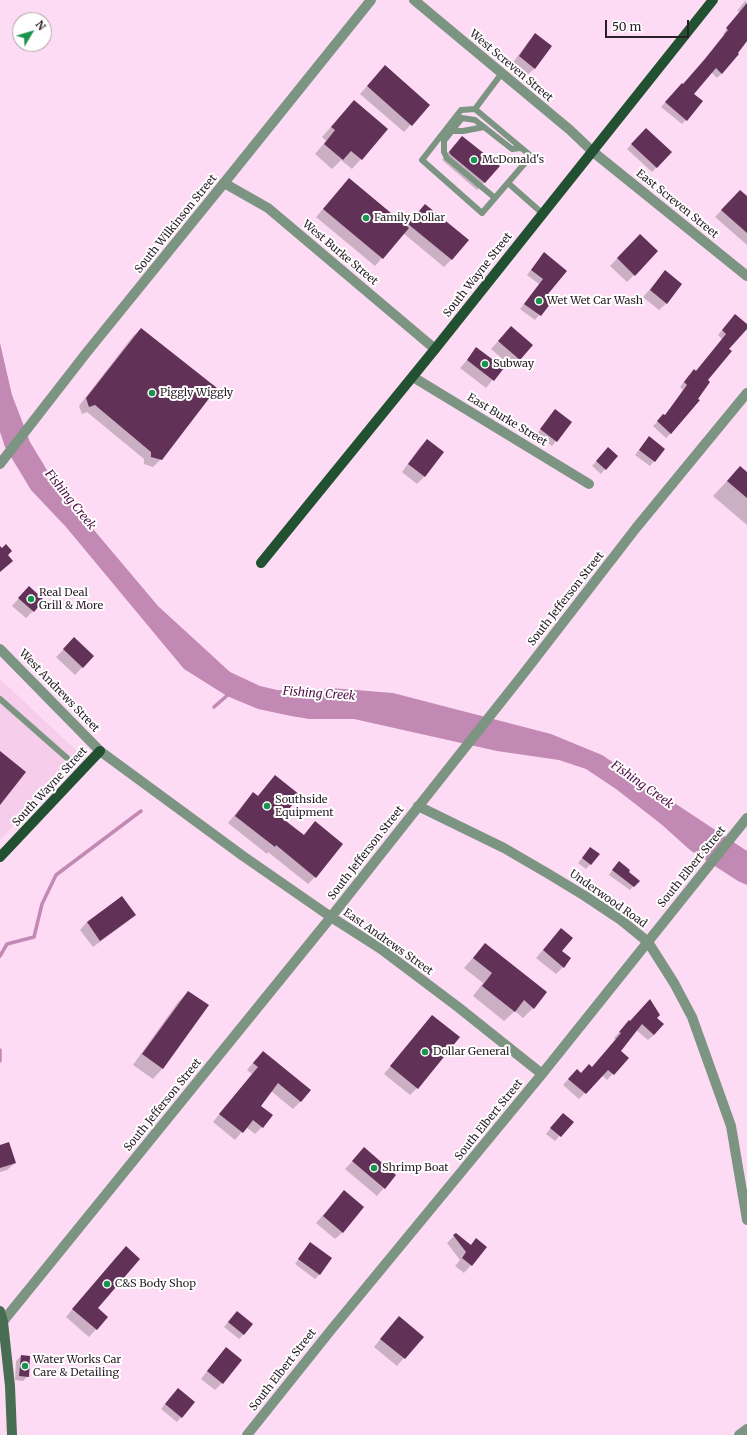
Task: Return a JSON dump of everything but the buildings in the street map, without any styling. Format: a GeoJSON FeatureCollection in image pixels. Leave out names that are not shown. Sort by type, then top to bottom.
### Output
{"type":"FeatureCollection","features":[{"type":"Feature","properties":{"kind":"main road","name":"South Wayne Street"},"geometry":{"type":"LineString","coordinates":[[261,563],[435,349],[713,0]]}},
{"type":"Feature","properties":{"kind":"main road","name":"South Wayne Street"},"geometry":{"type":"LineString","coordinates":[[0,857],[100,751]]}},
{"type":"Feature","properties":{"kind":"main road"},"geometry":{"type":"LineString","coordinates":[[0,1311],[10,1386],[12,1435]]}},
{"type":"Feature","properties":{"kind":"street","name":"South Wilkinson Street"},"geometry":{"type":"LineString","coordinates":[[0,464],[45,405],[371,0]]}},
{"type":"Feature","properties":{"kind":"street","name":"West Screven Street"},"geometry":{"type":"LineString","coordinates":[[414,0],[570,130],[592,151]]}},
{"type":"Feature","properties":{"kind":"street","name":"East Screven Street"},"geometry":{"type":"LineString","coordinates":[[592,151],[747,276]]}},
{"type":"Feature","properties":{"kind":"street","name":"West Burke Street"},"geometry":{"type":"LineString","coordinates":[[224,183],[268,208],[435,349]]}},
{"type":"Feature","properties":{"kind":"street","name":"East Burke Street"},"geometry":{"type":"LineString","coordinates":[[413,376],[589,484]]}},
{"type":"Feature","properties":{"kind":"street","name":"South Jefferson Street"},"geometry":{"type":"LineString","coordinates":[[1,1324],[331,917],[636,528],[747,393]]}},
{"type":"Feature","properties":{"kind":"street","name":"West Andrews Street"},"geometry":{"type":"LineString","coordinates":[[0,649],[100,751]]}},
{"type":"Feature","properties":{"kind":"street","name":"East Andrews Street"},"geometry":{"type":"LineString","coordinates":[[100,751],[237,852],[331,917],[387,953],[542,1074]]}},
{"type":"Feature","properties":{"kind":"street","name":"Underwood Road"},"geometry":{"type":"LineString","coordinates":[[418,806],[504,848],[548,873],[586,896],[621,920],[648,942],[674,983],[692,1017],[698,1032],[731,1126],[747,1220]]}},
{"type":"Feature","properties":{"kind":"street","name":"South Elbert Street"},"geometry":{"type":"LineString","coordinates":[[247,1435],[331,1330],[542,1074],[747,818]]}},
{"type":"Feature","properties":{"kind":"street"},"geometry":{"type":"LineString","coordinates":[[738,1435],[747,1429]]}},
{"type":"Feature","properties":{"kind":"lane"},"geometry":{"type":"LineString","coordinates":[[475,109],[502,73]]}},
{"type":"Feature","properties":{"kind":"lane"},"geometry":{"type":"LineString","coordinates":[[475,109],[521,148],[531,156],[482,213],[422,160],[461,110],[475,109]]}},
{"type":"Feature","properties":{"kind":"lane"},"geometry":{"type":"LineString","coordinates":[[495,198],[447,158],[444,152],[444,141],[462,118],[475,120],[512,149],[521,148]]}},
{"type":"Feature","properties":{"kind":"lane"},"geometry":{"type":"LineString","coordinates":[[451,131],[463,131],[484,127]]}},
{"type":"Feature","properties":{"kind":"lane"},"geometry":{"type":"LineString","coordinates":[[508,183],[542,213]]}},
{"type":"Feature","properties":{"kind":"lane"},"geometry":{"type":"LineString","coordinates":[[0,699],[67,758]]}},
{"type":"Feature","properties":{"kind":"shaded area"},"geometry":{"type":"Polygon","coordinates":[[[0,679],[80,754],[0,840],[0,679]]]}},
{"type":"Feature","properties":{"kind":"water","name":"Fishing Creek"},"geometry":{"type":"Polygon","coordinates":[[[0,343],[12,395],[30,442],[56,485],[158,606],[230,672],[260,686],[277,690],[310,691],[331,688],[393,693],[551,734],[602,755],[747,851],[747,885],[738,881],[690,850],[661,824],[616,789],[586,769],[559,760],[497,751],[354,719],[309,719],[258,709],[227,696],[184,669],[66,527],[31,490],[5,447],[0,432],[0,343]]]}},
{"type":"Feature","properties":{"kind":"waterway"},"geometry":{"type":"LineString","coordinates":[[214,707],[230,693]]}},
{"type":"Feature","properties":{"kind":"waterway"},"geometry":{"type":"LineString","coordinates":[[0,956],[7,944],[34,937],[42,904],[56,875],[141,811]]}},
{"type":"Feature","properties":{"kind":"waterway"},"geometry":{"type":"LineString","coordinates":[[0,1050],[0,1061]]}},
{"type":"Feature","properties":{"kind":"place","name":"McDonald's"},"geometry":{"type":"Point","coordinates":[474,160]}},
{"type":"Feature","properties":{"kind":"place","name":"Family Dollar"},"geometry":{"type":"Point","coordinates":[366,218]}},
{"type":"Feature","properties":{"kind":"place","name":"Wet Wet Car Wash"},"geometry":{"type":"Point","coordinates":[539,301]}},
{"type":"Feature","properties":{"kind":"place","name":"Subway"},"geometry":{"type":"Point","coordinates":[485,364]}},
{"type":"Feature","properties":{"kind":"place","name":"Piggly Wiggly"},"geometry":{"type":"Point","coordinates":[152,393]}},
{"type":"Feature","properties":{"kind":"place","name":"Real Deal Grill & More"},"geometry":{"type":"Point","coordinates":[31,599]}},
{"type":"Feature","properties":{"kind":"place","name":"Southside Equipment"},"geometry":{"type":"Point","coordinates":[267,806]}},
{"type":"Feature","properties":{"kind":"place","name":"Dollar General"},"geometry":{"type":"Point","coordinates":[425,1052]}},
{"type":"Feature","properties":{"kind":"place","name":"Shrimp Boat"},"geometry":{"type":"Point","coordinates":[374,1168]}},
{"type":"Feature","properties":{"kind":"place","name":"C&S Body Shop"},"geometry":{"type":"Point","coordinates":[107,1284]}},
{"type":"Feature","properties":{"kind":"place","name":"Water Works Car Care & Detailing"},"geometry":{"type":"Point","coordinates":[25,1366]}}]}
